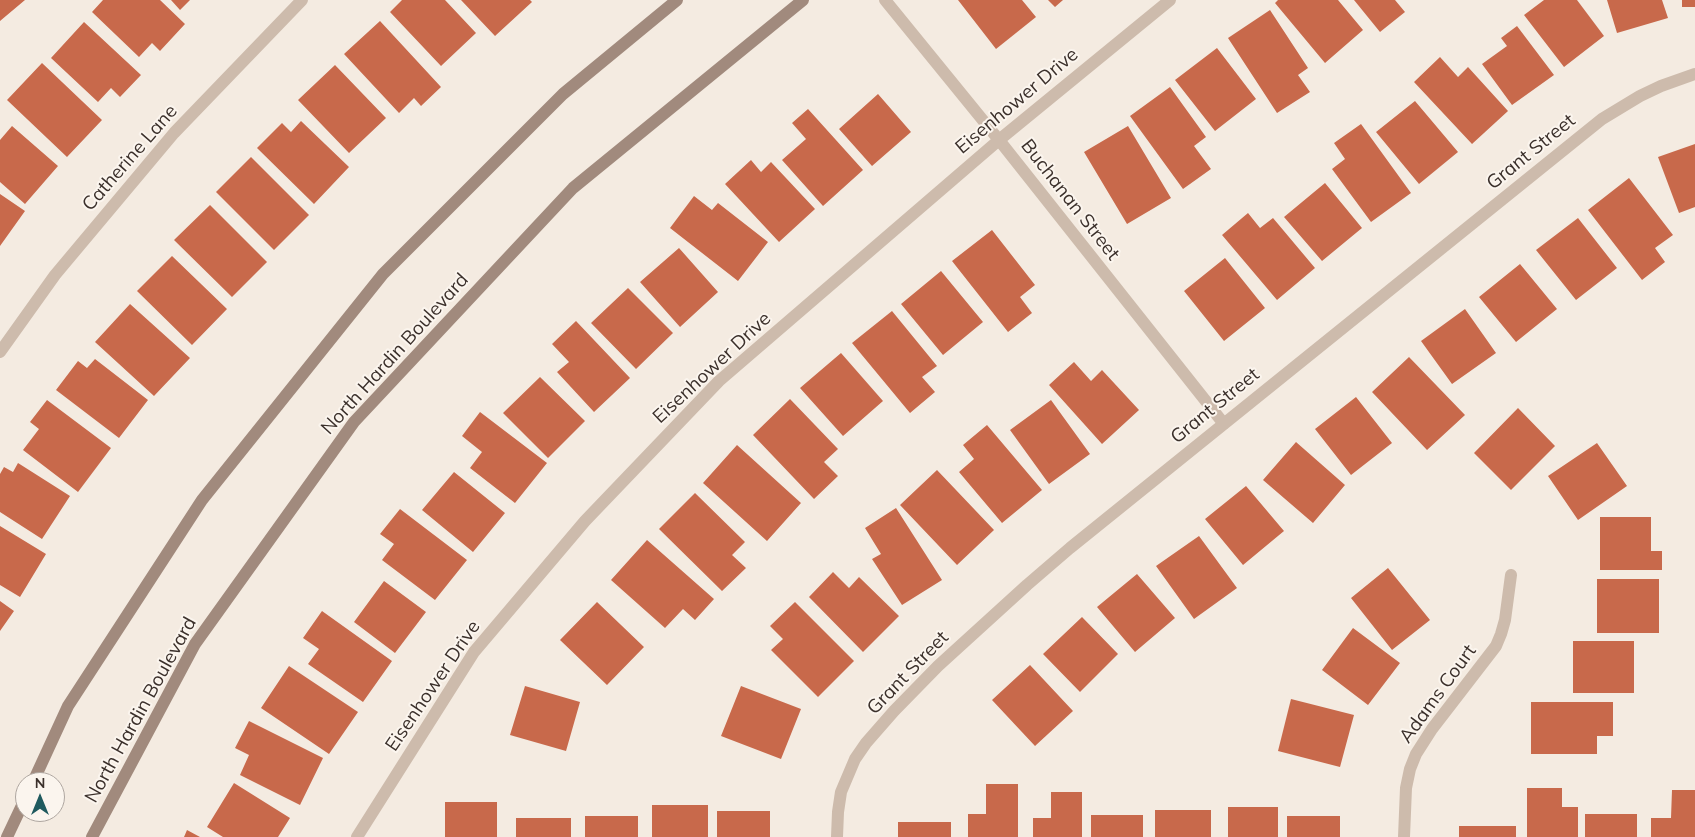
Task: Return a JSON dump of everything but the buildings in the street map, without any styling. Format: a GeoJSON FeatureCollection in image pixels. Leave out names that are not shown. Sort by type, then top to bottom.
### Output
{"type":"FeatureCollection","features":[{"type":"Feature","properties":{"kind":"main road"},"geometry":{"type":"LineString","coordinates":[[38,772],[68,706],[202,500],[382,274],[563,94],[677,0]]}},
{"type":"Feature","properties":{"kind":"main road","name":"North Hardin Boulevard"},"geometry":{"type":"LineString","coordinates":[[92,837],[195,644],[354,422],[573,188],[803,0]]}},
{"type":"Feature","properties":{"kind":"main road"},"geometry":{"type":"LineString","coordinates":[[7,837],[15,820]]}},
{"type":"Feature","properties":{"kind":"street","name":"Catherine Lane"},"geometry":{"type":"LineString","coordinates":[[0,352],[54,275],[174,134],[302,0]]}},
{"type":"Feature","properties":{"kind":"street","name":"Buchanan Street"},"geometry":{"type":"LineString","coordinates":[[885,0],[999,140],[1224,424]]}},
{"type":"Feature","properties":{"kind":"street","name":"Eisenhower Drive"},"geometry":{"type":"LineString","coordinates":[[357,837],[474,652],[585,521],[719,382],[999,140],[1170,0]]}},
{"type":"Feature","properties":{"kind":"street","name":"Grant Street"},"geometry":{"type":"LineString","coordinates":[[837,837],[841,792],[855,759],[866,743],[938,666],[1070,548],[1602,119],[1640,96],[1695,74]]}},
{"type":"Feature","properties":{"kind":"street","name":"Adams Court"},"geometry":{"type":"LineString","coordinates":[[1404,837],[1406,788],[1416,754],[1432,728],[1496,646],[1505,620],[1511,576]]}}]}
